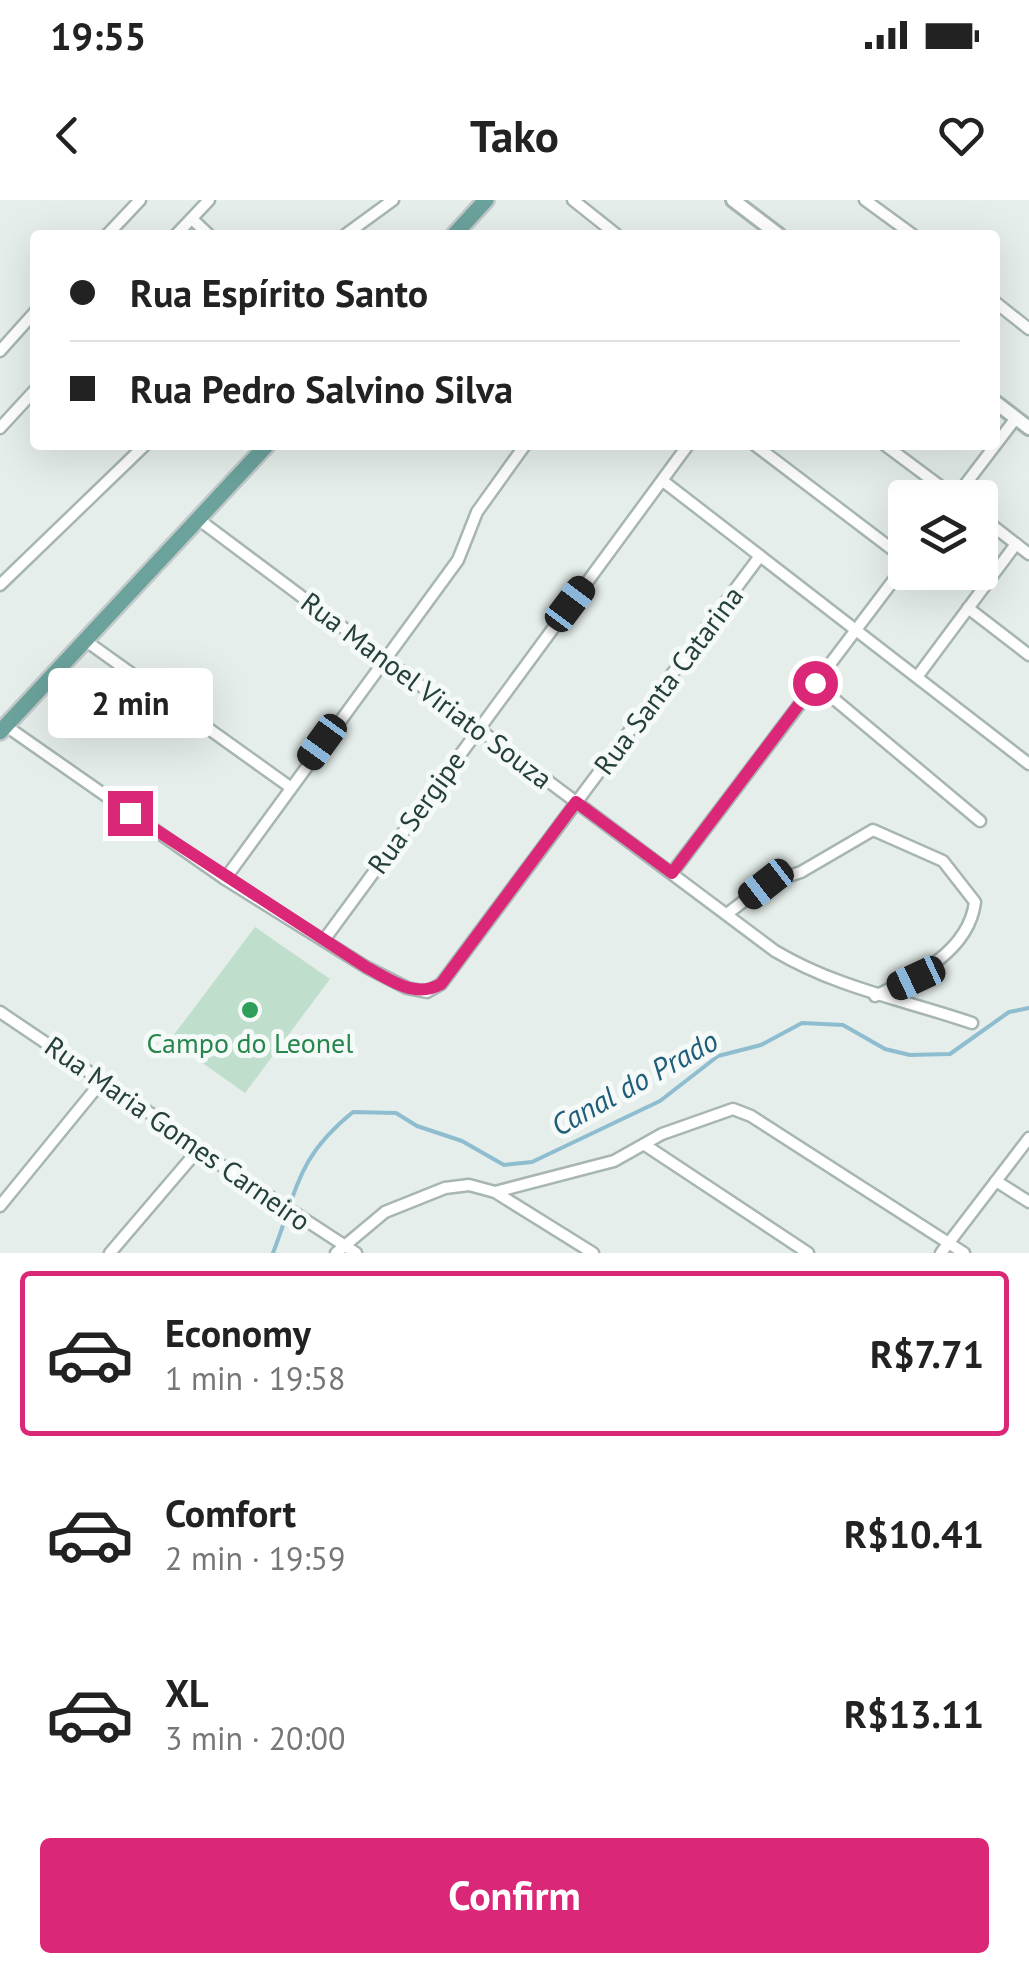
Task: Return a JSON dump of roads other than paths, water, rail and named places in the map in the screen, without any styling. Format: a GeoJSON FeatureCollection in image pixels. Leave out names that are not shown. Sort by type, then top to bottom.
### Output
{"type":"FeatureCollection","features":[{"type":"Feature","properties":{"kind":"main road"},"geometry":{"type":"LineString","coordinates":[[459,230],[486,200]]}},
{"type":"Feature","properties":{"kind":"main road"},"geometry":{"type":"LineString","coordinates":[[3,729],[261,450]]}},
{"type":"Feature","properties":{"kind":"street"},"geometry":{"type":"LineString","coordinates":[[113,230],[140,200]]}},
{"type":"Feature","properties":{"kind":"street"},"geometry":{"type":"LineString","coordinates":[[181,230],[209,200]]}},
{"type":"Feature","properties":{"kind":"street"},"geometry":{"type":"LineString","coordinates":[[353,230],[393,200]]}},
{"type":"Feature","properties":{"kind":"street"},"geometry":{"type":"LineString","coordinates":[[573,200],[611,230]]}},
{"type":"Feature","properties":{"kind":"street"},"geometry":{"type":"LineString","coordinates":[[733,200],[772,230]]}},
{"type":"Feature","properties":{"kind":"street"},"geometry":{"type":"LineString","coordinates":[[866,200],[906,230]]}},
{"type":"Feature","properties":{"kind":"street"},"geometry":{"type":"LineString","coordinates":[[192,219],[204,230]]}},
{"type":"Feature","properties":{"kind":"street"},"geometry":{"type":"LineString","coordinates":[[1000,306],[1029,329]]}},
{"type":"Feature","properties":{"kind":"street"},"geometry":{"type":"LineString","coordinates":[[0,350],[30,317]]}},
{"type":"Feature","properties":{"kind":"street"},"geometry":{"type":"LineString","coordinates":[[0,428],[30,395]]}},
{"type":"Feature","properties":{"kind":"street"},"geometry":{"type":"LineString","coordinates":[[1000,406],[1029,428]]}},
{"type":"Feature","properties":{"kind":"street"},"geometry":{"type":"LineString","coordinates":[[1000,439],[1016,418]]}},
{"type":"Feature","properties":{"kind":"street"},"geometry":{"type":"LineString","coordinates":[[0,585],[140,450]]}},
{"type":"Feature","properties":{"kind":"street"},"geometry":{"type":"LineString","coordinates":[[225,879],[458,560],[477,512],[521,450]]}},
{"type":"Feature","properties":{"kind":"street","name":"Rua Sergipe"},"geometry":{"type":"LineString","coordinates":[[324,940],[684,450]]}},
{"type":"Feature","properties":{"kind":"street"},"geometry":{"type":"LineString","coordinates":[[761,450],[888,549]]}},
{"type":"Feature","properties":{"kind":"street"},"geometry":{"type":"LineString","coordinates":[[893,450],[933,480]]}},
{"type":"Feature","properties":{"kind":"street"},"geometry":{"type":"LineString","coordinates":[[969,480],[992,450]]}},
{"type":"Feature","properties":{"kind":"street"},"geometry":{"type":"LineString","coordinates":[[662,481],[1029,764]]}},
{"type":"Feature","properties":{"kind":"street","name":"Rua Manoel Viriato Souza"},"geometry":{"type":"LineString","coordinates":[[198,519],[806,970],[875,996],[972,1023]]}},
{"type":"Feature","properties":{"kind":"street"},"geometry":{"type":"LineString","coordinates":[[998,530],[1029,554]]}},
{"type":"Feature","properties":{"kind":"street"},"geometry":{"type":"LineString","coordinates":[[916,677],[1016,544]]}},
{"type":"Feature","properties":{"kind":"street","name":"Rua Santa Catarina"},"geometry":{"type":"LineString","coordinates":[[324,940],[407,988],[427,992],[441,984],[760,556]]}},
{"type":"Feature","properties":{"kind":"street"},"geometry":{"type":"LineString","coordinates":[[672,873],[888,586]]}},
{"type":"Feature","properties":{"kind":"street"},"geometry":{"type":"LineString","coordinates":[[968,608],[1029,655]]}},
{"type":"Feature","properties":{"kind":"street"},"geometry":{"type":"LineString","coordinates":[[86,641],[290,787]]}},
{"type":"Feature","properties":{"kind":"street"},"geometry":{"type":"LineString","coordinates":[[815,683],[980,821]]}},
{"type":"Feature","properties":{"kind":"street"},"geometry":{"type":"LineString","coordinates":[[3,729],[225,879],[324,940]]}},
{"type":"Feature","properties":{"kind":"street"},"geometry":{"type":"LineString","coordinates":[[727,914],[766,884],[802,872],[874,830],[943,861],[975,902],[972,924],[916,978],[875,996]]}},
{"type":"Feature","properties":{"kind":"street"},"geometry":{"type":"LineString","coordinates":[[0,1028],[4,1015]]}},
{"type":"Feature","properties":{"kind":"street","name":"Rua Maria Gomes Carneiro"},"geometry":{"type":"LineString","coordinates":[[4,1015],[339,1249],[356,1253]]}},
{"type":"Feature","properties":{"kind":"street"},"geometry":{"type":"LineString","coordinates":[[0,1206],[102,1081]]}},
{"type":"Feature","properties":{"kind":"street"},"geometry":{"type":"LineString","coordinates":[[495,1192],[536,1178],[602,1165],[733,1109],[751,1116],[964,1253]]}},
{"type":"Feature","properties":{"kind":"street"},"geometry":{"type":"LineString","coordinates":[[941,1253],[1029,1138]]}},
{"type":"Feature","properties":{"kind":"street"},"geometry":{"type":"LineString","coordinates":[[645,1145],[808,1253]]}},
{"type":"Feature","properties":{"kind":"street"},"geometry":{"type":"LineString","coordinates":[[110,1253],[198,1150]]}},
{"type":"Feature","properties":{"kind":"street"},"geometry":{"type":"LineString","coordinates":[[996,1181],[1029,1202]]}},
{"type":"Feature","properties":{"kind":"street"},"geometry":{"type":"LineString","coordinates":[[339,1249],[385,1212],[444,1188],[469,1185],[495,1192],[592,1253]]}},
{"type":"Feature","properties":{"kind":"waterway","name":"Canal do Prado"},"geometry":{"type":"LineString","coordinates":[[273,1253],[309,1160],[353,1112],[396,1113],[417,1126],[462,1141],[504,1165],[532,1162],[660,1101],[718,1056],[761,1045],[802,1023],[843,1025],[885,1049],[910,1055],[950,1054],[1009,1012],[1029,1008]]}},
{"type":"Feature","properties":{"kind":"place","name":"Campo do Leonel"},"geometry":{"type":"Point","coordinates":[250,1010]}}]}
